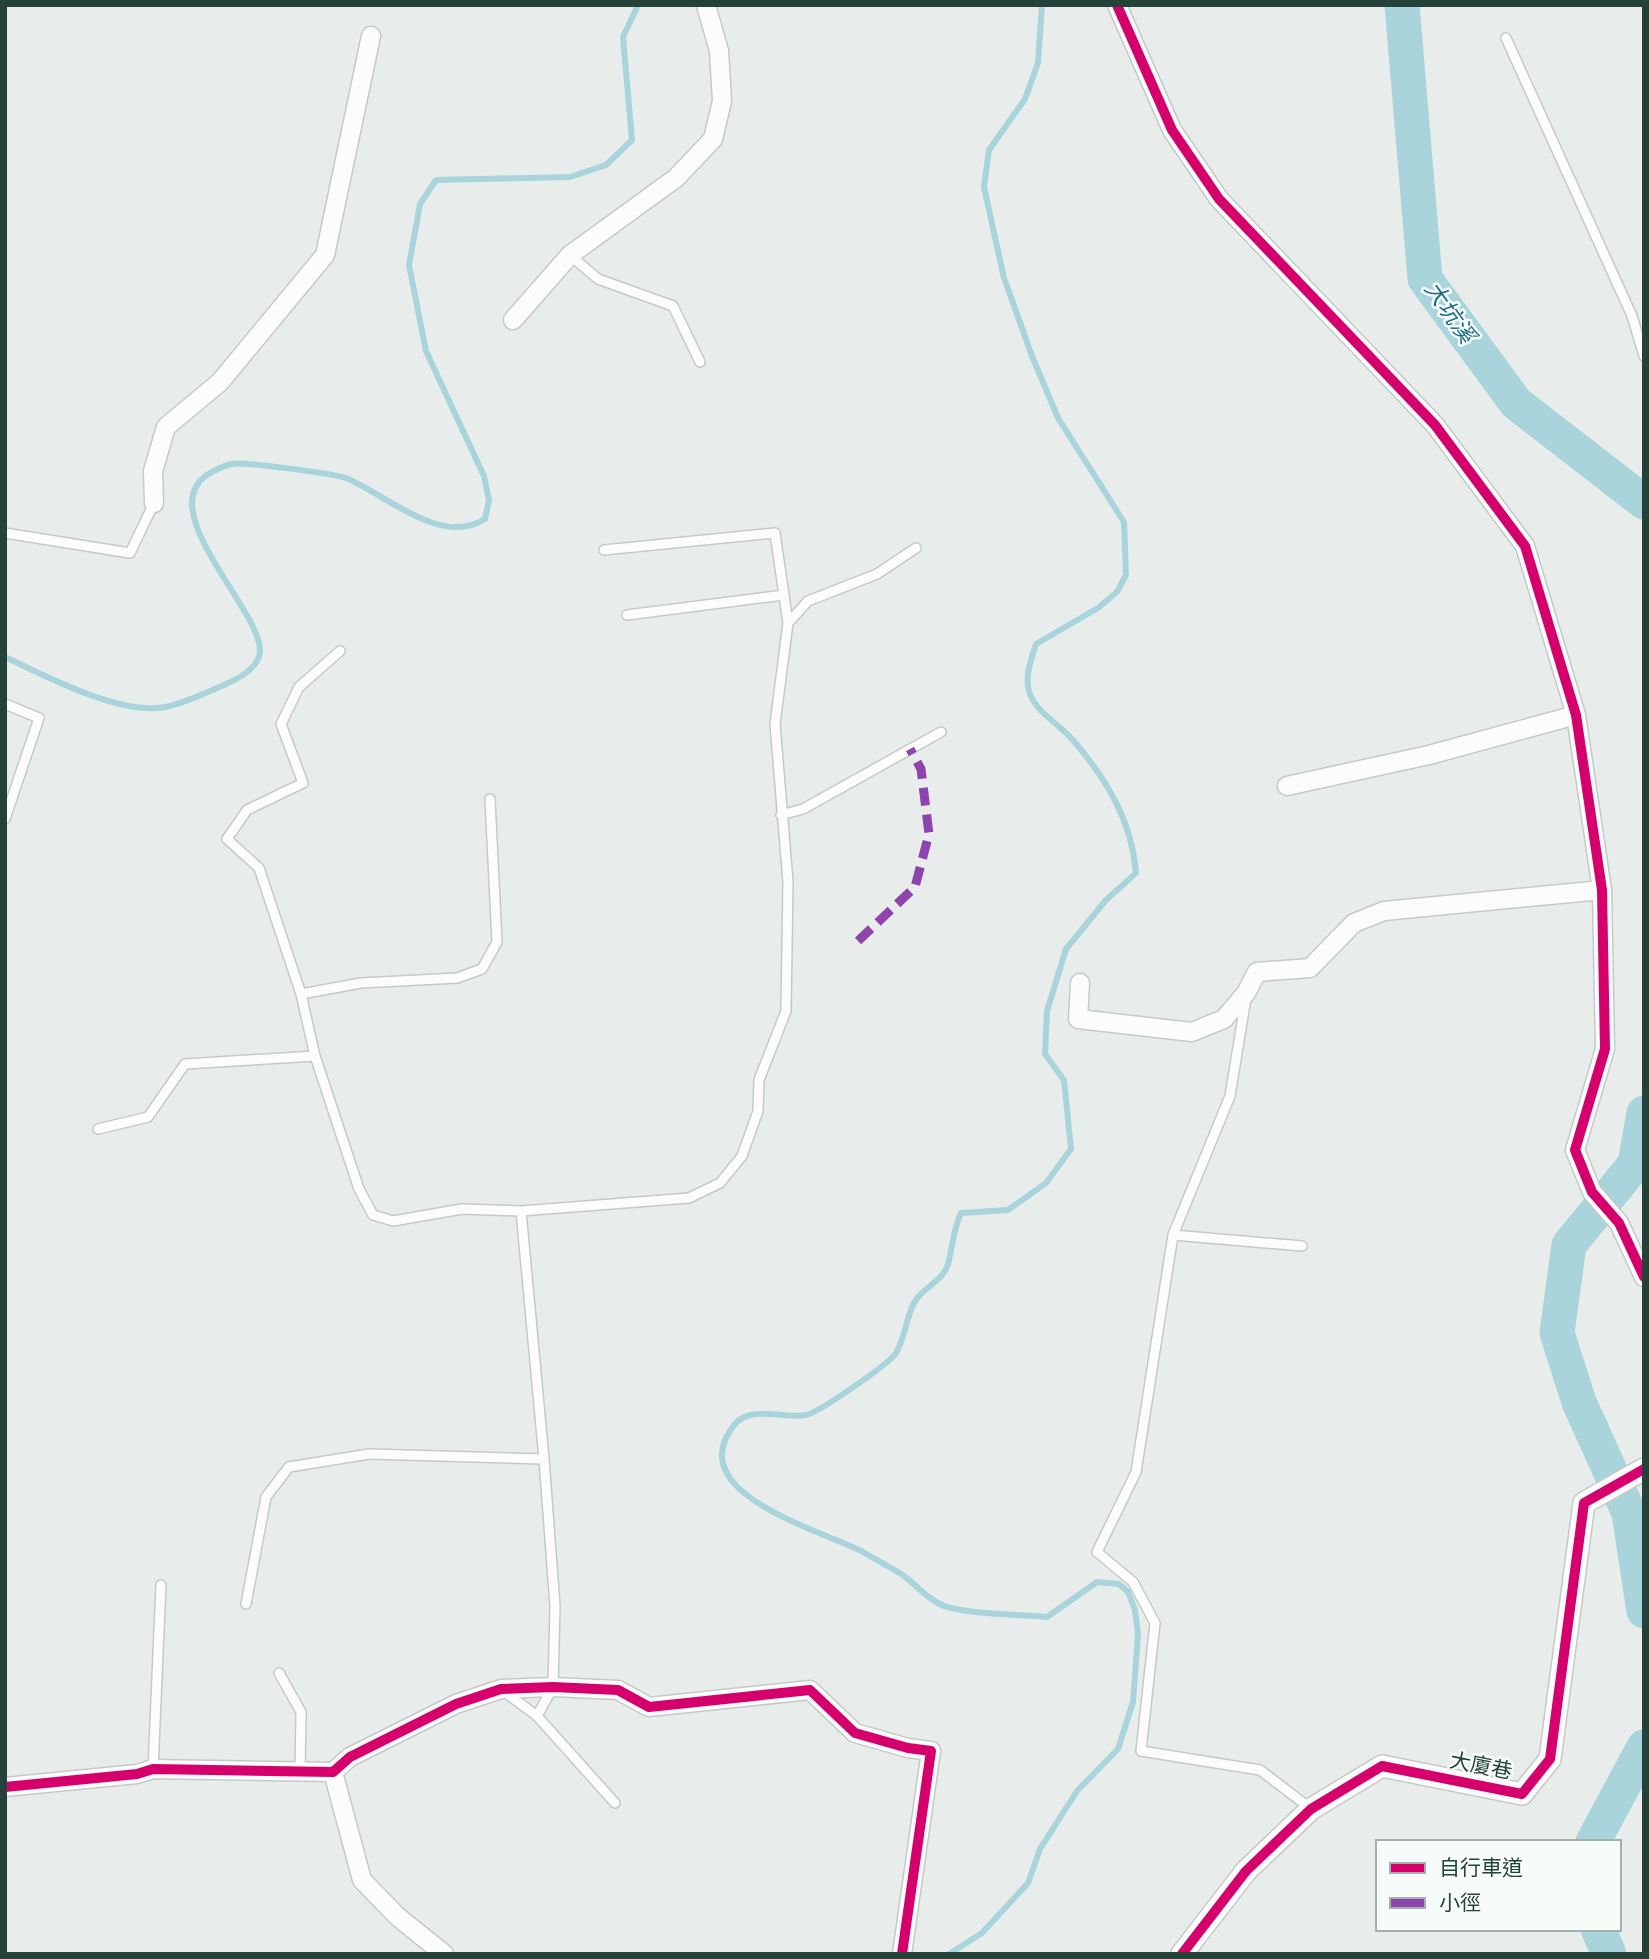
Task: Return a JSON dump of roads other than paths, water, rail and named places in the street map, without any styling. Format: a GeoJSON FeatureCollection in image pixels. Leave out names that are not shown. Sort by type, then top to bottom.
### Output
{"type":"FeatureCollection","features":[{"type":"Feature","properties":{"kind":"street"},"geometry":{"type":"LineString","coordinates":[[513,320],[570,255],[677,178],[713,139],[722,101],[719,51],[706,5]]}},
{"type":"Feature","properties":{"kind":"street"},"geometry":{"type":"LineString","coordinates":[[1117,5],[1172,130],[1219,199],[1435,425],[1525,546],[1576,715],[1602,890],[1605,1049],[1575,1150],[1592,1192],[1619,1223],[1644,1277]]}},
{"type":"Feature","properties":{"kind":"street"},"geometry":{"type":"LineString","coordinates":[[154,503],[153,471],[166,427],[220,382],[325,255],[371,36]]}},
{"type":"Feature","properties":{"kind":"street"},"geometry":{"type":"LineString","coordinates":[[1287,786],[1429,755],[1576,715]]}},
{"type":"Feature","properties":{"kind":"street"},"geometry":{"type":"LineString","coordinates":[[1080,983],[1078,1019],[1192,1032],[1224,1019],[1246,993],[1257,972],[1310,968],[1354,923],[1384,911],[1602,890]]}},
{"type":"Feature","properties":{"kind":"street","name":"大廈巷"},"geometry":{"type":"LineString","coordinates":[[1182,1954],[1246,1871],[1311,1809],[1382,1766],[1522,1794],[1550,1759],[1584,1503],[1643,1472]]}},
{"type":"Feature","properties":{"kind":"street"},"geometry":{"type":"LineString","coordinates":[[5,1787],[137,1774],[153,1769],[333,1772],[350,1757],[456,1704],[501,1689],[553,1687],[618,1690],[649,1707],[810,1690],[855,1733],[908,1748],[931,1751],[902,1954]]}},
{"type":"Feature","properties":{"kind":"street"},"geometry":{"type":"LineString","coordinates":[[333,1772],[362,1880],[398,1917],[444,1954]]}},
{"type":"Feature","properties":{"kind":"lane"},"geometry":{"type":"LineString","coordinates":[[1506,38],[1632,316],[1644,356]]}},
{"type":"Feature","properties":{"kind":"lane"},"geometry":{"type":"LineString","coordinates":[[570,255],[598,279],[673,306],[700,362]]}},
{"type":"Feature","properties":{"kind":"lane"},"geometry":{"type":"LineString","coordinates":[[5,533],[130,553],[154,503]]}},
{"type":"Feature","properties":{"kind":"lane"},"geometry":{"type":"LineString","coordinates":[[340,652],[299,687],[281,724],[303,783],[247,810],[227,839],[260,868],[301,994],[315,1056],[359,1189],[373,1215],[393,1221],[462,1209],[521,1211],[689,1198],[720,1183],[742,1156],[758,1111],[759,1080],[786,1011],[788,882],[775,724],[788,623],[775,533],[604,550]]}},
{"type":"Feature","properties":{"kind":"lane"},"geometry":{"type":"LineString","coordinates":[[788,623],[808,601],[877,574],[916,548]]}},
{"type":"Feature","properties":{"kind":"lane"},"geometry":{"type":"LineString","coordinates":[[627,615],[784,595]]}},
{"type":"Feature","properties":{"kind":"lane"},"geometry":{"type":"LineString","coordinates":[[5,704],[39,718],[5,819]]}},
{"type":"Feature","properties":{"kind":"lane"},"geometry":{"type":"LineString","coordinates":[[781,815],[803,809],[941,732]]}},
{"type":"Feature","properties":{"kind":"lane"},"geometry":{"type":"LineString","coordinates":[[301,994],[361,983],[457,978],[482,969],[497,942],[490,799]]}},
{"type":"Feature","properties":{"kind":"lane"},"geometry":{"type":"LineString","coordinates":[[1246,993],[1230,1096],[1173,1235],[1136,1472],[1097,1552],[1133,1582],[1155,1623],[1141,1751],[1260,1770],[1311,1809]]}},
{"type":"Feature","properties":{"kind":"lane"},"geometry":{"type":"LineString","coordinates":[[98,1129],[148,1117],[185,1064],[315,1056]]}},
{"type":"Feature","properties":{"kind":"lane"},"geometry":{"type":"LineString","coordinates":[[521,1211],[555,1606],[553,1687],[537,1716]]}},
{"type":"Feature","properties":{"kind":"lane"},"geometry":{"type":"LineString","coordinates":[[1173,1235],[1302,1246]]}},
{"type":"Feature","properties":{"kind":"lane"},"geometry":{"type":"LineString","coordinates":[[246,1604],[266,1497],[289,1467],[369,1454],[544,1459]]}},
{"type":"Feature","properties":{"kind":"lane"},"geometry":{"type":"LineString","coordinates":[[153,1769],[161,1585]]}},
{"type":"Feature","properties":{"kind":"lane"},"geometry":{"type":"LineString","coordinates":[[279,1673],[301,1712],[300,1771]]}},
{"type":"Feature","properties":{"kind":"lane"},"geometry":{"type":"LineString","coordinates":[[501,1689],[537,1716],[615,1803]]}},
{"type":"Feature","properties":{"kind":"waterway"},"geometry":{"type":"LineString","coordinates":[[5,657],[106,700],[147,708],[165,707],[187,700],[230,683],[247,672],[259,656],[255,632],[200,535],[193,512],[194,491],[207,475],[231,464],[288,468],[346,478],[414,515],[450,527],[468,526],[485,519],[489,500],[484,476],[426,351],[409,265],[420,204],[436,180],[570,177],[606,165],[632,140],[623,37],[638,5]]}},
{"type":"Feature","properties":{"kind":"waterway"},"geometry":{"type":"LineString","coordinates":[[949,1954],[982,1933],[1028,1883],[1040,1849],[1077,1791],[1118,1749],[1133,1702],[1138,1633],[1135,1610],[1128,1592],[1119,1584],[1097,1582],[1047,1617],[984,1613],[941,1605],[899,1573],[863,1552],[791,1521],[740,1490],[726,1471],[723,1449],[735,1424],[741,1418],[758,1414],[806,1415],[853,1387],[891,1359],[899,1347],[917,1298],[942,1276],[945,1270],[961,1213],[1008,1210],[1046,1183],[1071,1149],[1064,1080],[1045,1054],[1047,1011],[1066,949],[1106,900],[1136,873],[1123,818],[1106,785],[1072,739],[1039,709],[1028,686],[1036,644],[1098,608],[1117,592],[1126,575],[1124,522],[1058,418],[1032,356],[1004,278],[984,187],[989,150],[1025,99],[1038,63],[1042,5]]}},
{"type":"Feature","properties":{"kind":"waterway","name":"大坑溪"},"geometry":{"type":"LineString","coordinates":[[1402,5],[1425,279],[1516,403],[1644,502]]}},
{"type":"Feature","properties":{"kind":"waterway"},"geometry":{"type":"LineString","coordinates":[[1644,1113],[1635,1164],[1569,1245],[1557,1333],[1579,1402],[1629,1513],[1644,1611]]}},
{"type":"Feature","properties":{"kind":"waterway"},"geometry":{"type":"LineString","coordinates":[[1594,1840],[1644,1747]]}},
{"type":"Feature","properties":{"kind":"waterway"},"geometry":{"type":"LineString","coordinates":[[1599,1931],[1609,1954]]}}]}
